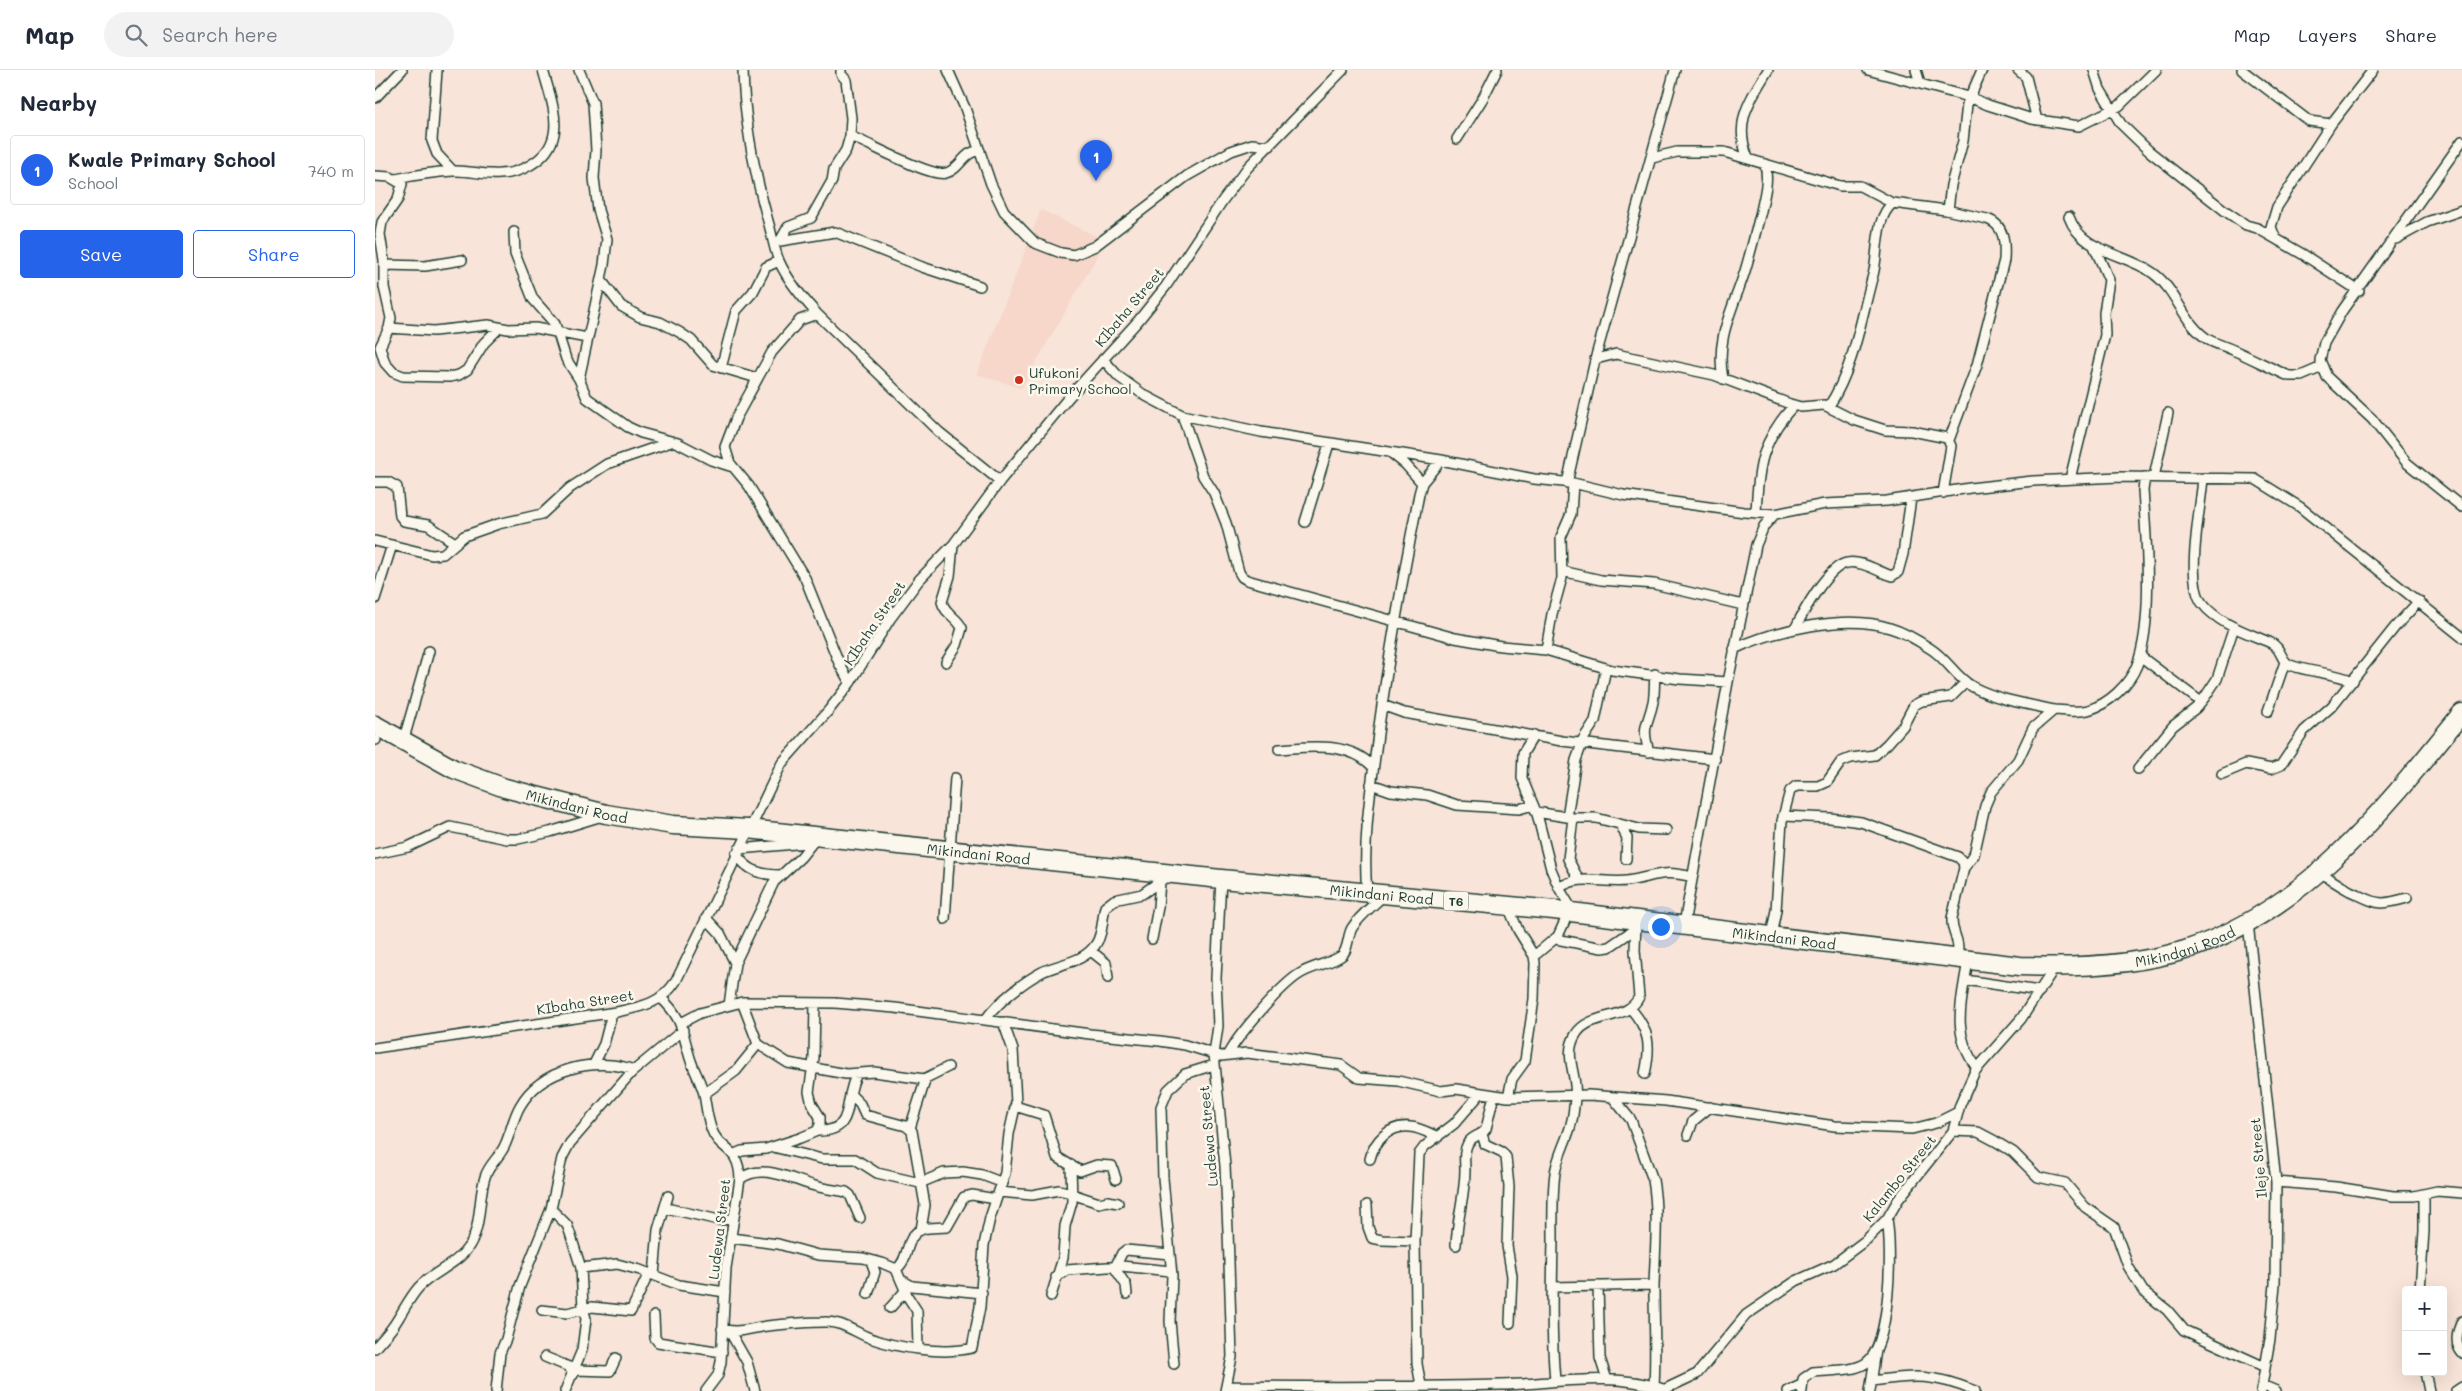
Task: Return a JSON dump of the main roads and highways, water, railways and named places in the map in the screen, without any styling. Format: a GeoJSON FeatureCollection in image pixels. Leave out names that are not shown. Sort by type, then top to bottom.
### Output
{"type":"FeatureCollection","features":[{"type":"Feature","properties":{"kind":"highway","name":"Mikindani Road"},"geometry":{"type":"LineString","coordinates":[[375,735],[403,742],[454,769],[496,784],[606,814],[673,825],[748,829],[814,840],[949,851],[1166,877],[1221,879],[1571,912],[1636,924],[1684,924],[1963,959],[2055,967],[2138,961],[2205,943],[2248,923],[2305,885],[2320,871],[2369,822],[2462,713]]}},
{"type":"Feature","properties":{"kind":"place","name":"Kwale Primary School"},"geometry":{"type":"Point","coordinates":[1096,181]}},
{"type":"Feature","properties":{"kind":"place","name":"Ufukoni Primary School"},"geometry":{"type":"Point","coordinates":[1019,380]}}]}
